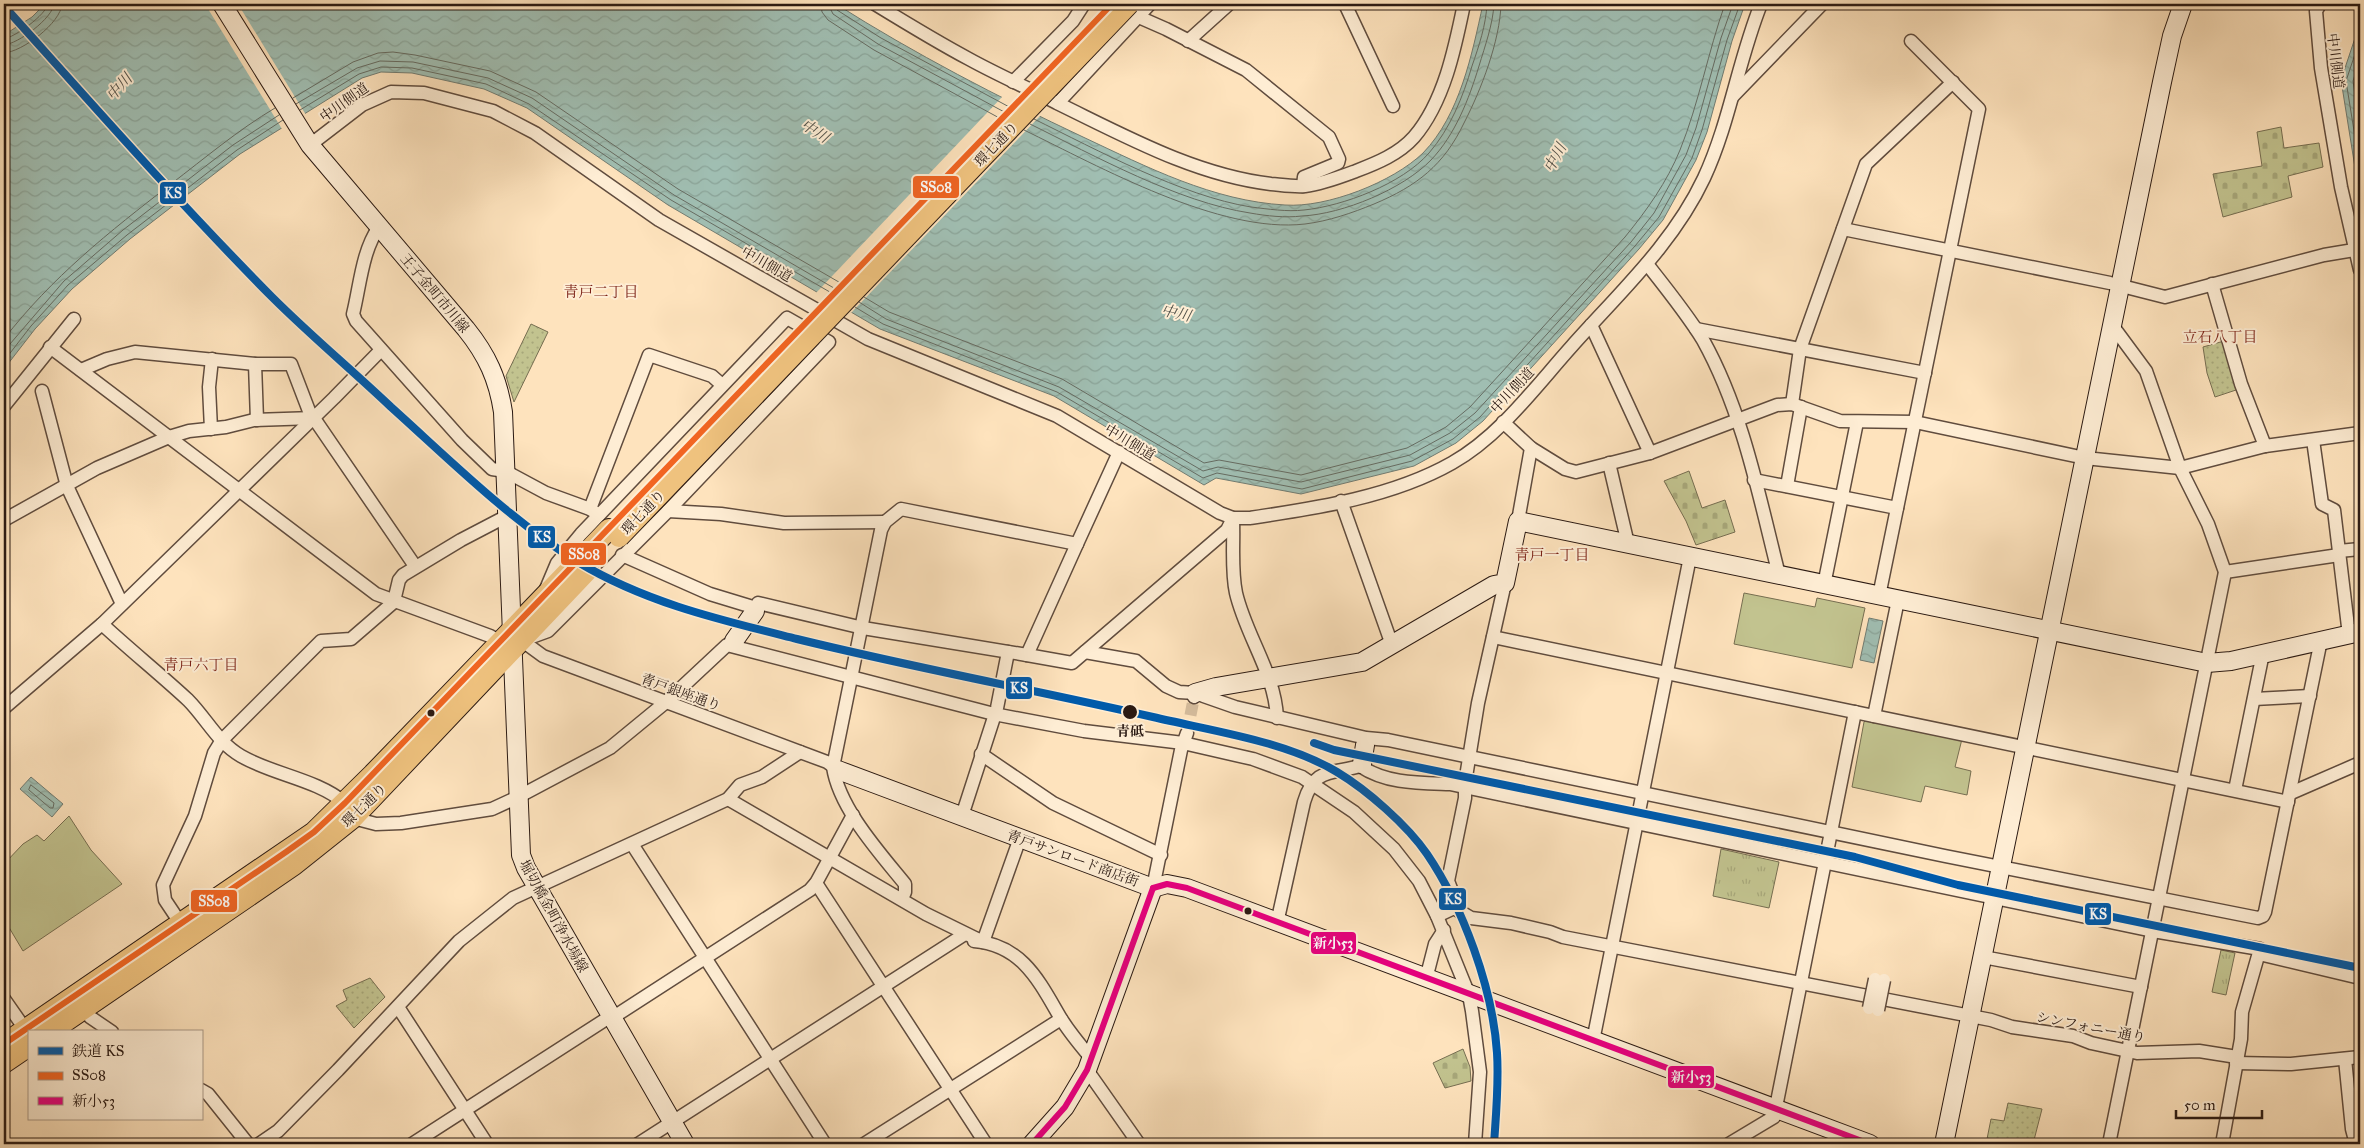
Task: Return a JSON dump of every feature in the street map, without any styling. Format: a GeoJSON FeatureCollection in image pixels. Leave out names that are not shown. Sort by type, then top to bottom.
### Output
{"type":"FeatureCollection","features":[{"type":"Feature","properties":{"kind":"main road","name":"環七通り"},"geometry":{"type":"LineString","coordinates":[[511,641],[542,598],[1110,4]]}},
{"type":"Feature","properties":{"kind":"main road","name":"環七通り"},"geometry":{"type":"LineString","coordinates":[[53,1030],[294,865],[511,641],[608,529],[1133,11]]}},
{"type":"Feature","properties":{"kind":"main road","name":"環七通り"},"geometry":{"type":"LineString","coordinates":[[38,1030],[181,924],[349,810]]}},
{"type":"Feature","properties":{"kind":"main road","name":"環七通り"},"geometry":{"type":"LineString","coordinates":[[4,1044],[27,1038]]}},
{"type":"Feature","properties":{"kind":"main road","name":"環七通り"},"geometry":{"type":"LineString","coordinates":[[4,1063],[27,1038]]}},
{"type":"Feature","properties":{"kind":"street","name":"王子金町市川線"},"geometry":{"type":"LineString","coordinates":[[222,4],[305,138],[461,322],[487,358],[500,396],[508,516],[511,641]]}},
{"type":"Feature","properties":{"kind":"street"},"geometry":{"type":"LineString","coordinates":[[874,4],[954,51],[1128,138],[1201,167],[1253,182],[1304,186],[1342,176],[1372,165],[1399,150],[1412,138],[1430,111],[1444,79],[1456,42],[1464,4]]}},
{"type":"Feature","properties":{"kind":"street"},"geometry":{"type":"LineString","coordinates":[[1013,82],[1074,21],[1084,4]]}},
{"type":"Feature","properties":{"kind":"street"},"geometry":{"type":"LineString","coordinates":[[1110,4],[1133,11],[1246,70],[1329,136],[1339,159],[1338,163],[1304,177],[1304,186]]}},
{"type":"Feature","properties":{"kind":"street"},"geometry":{"type":"LineString","coordinates":[[1058,103],[1133,11],[1150,4]]}},
{"type":"Feature","properties":{"kind":"street"},"geometry":{"type":"LineString","coordinates":[[1188,41],[1229,4]]}},
{"type":"Feature","properties":{"kind":"street"},"geometry":{"type":"LineString","coordinates":[[1345,4],[1393,106]]}},
{"type":"Feature","properties":{"kind":"street","name":"中川側道"},"geometry":{"type":"LineString","coordinates":[[305,138],[362,105],[391,92],[424,93],[493,111],[535,133],[659,220],[868,339],[1043,410],[1119,452],[1206,504],[1233,518],[1250,518],[1382,492],[1452,464],[1503,422],[1669,238],[1696,194],[1712,158],[1733,96],[1753,24],[1761,4]]}},
{"type":"Feature","properties":{"kind":"street"},"geometry":{"type":"LineString","coordinates":[[1733,96],[1822,4]]}},
{"type":"Feature","properties":{"kind":"street"},"geometry":{"type":"LineString","coordinates":[[1944,1144],[2169,49],[2183,4]]}},
{"type":"Feature","properties":{"kind":"street","name":"中川側道"},"geometry":{"type":"LineString","coordinates":[[2314,6],[2322,78],[2340,187],[2360,270]]}},
{"type":"Feature","properties":{"kind":"street"},"geometry":{"type":"LineString","coordinates":[[1879,596],[1979,109],[1911,41]]}},
{"type":"Feature","properties":{"kind":"street"},"geometry":{"type":"LineString","coordinates":[[1787,486],[1800,349],[1866,164],[1953,82]]}},
{"type":"Feature","properties":{"kind":"street"},"geometry":{"type":"LineString","coordinates":[[379,227],[371,239],[353,314],[356,321],[381,350],[462,440],[492,468],[505,471],[546,493],[608,529],[710,594],[756,609]]}},
{"type":"Feature","properties":{"kind":"street"},"geometry":{"type":"LineString","coordinates":[[1843,229],[1950,250],[2165,297],[2324,255],[2354,250]]}},
{"type":"Feature","properties":{"kind":"street"},"geometry":{"type":"LineString","coordinates":[[1647,264],[1696,329],[1720,374],[1738,420],[1779,574]]}},
{"type":"Feature","properties":{"kind":"street"},"geometry":{"type":"LineString","coordinates":[[2212,284],[2241,384],[2265,446]]}},
{"type":"Feature","properties":{"kind":"street"},"geometry":{"type":"LineString","coordinates":[[608,529],[721,384],[787,318],[829,342],[668,511]]}},
{"type":"Feature","properties":{"kind":"street"},"geometry":{"type":"LineString","coordinates":[[4,406],[74,319]]}},
{"type":"Feature","properties":{"kind":"street"},"geometry":{"type":"LineString","coordinates":[[1590,325],[1650,453]]}},
{"type":"Feature","properties":{"kind":"street"},"geometry":{"type":"LineString","coordinates":[[2109,1144],[2225,572],[2208,524],[2180,468],[2146,371],[2112,325]]}},
{"type":"Feature","properties":{"kind":"street"},"geometry":{"type":"LineString","coordinates":[[1696,329],[1925,374]]}},
{"type":"Feature","properties":{"kind":"street","name":"青戸銀座通り"},"geometry":{"type":"LineString","coordinates":[[50,347],[376,594],[511,641],[543,656],[800,752],[836,768]]}},
{"type":"Feature","properties":{"kind":"street"},"geometry":{"type":"LineString","coordinates":[[4,708],[102,624],[314,418],[381,350]]}},
{"type":"Feature","properties":{"kind":"street"},"geometry":{"type":"LineString","coordinates":[[82,370],[107,359],[136,352],[255,364],[291,364],[314,418],[415,566]]}},
{"type":"Feature","properties":{"kind":"street"},"geometry":{"type":"LineString","coordinates":[[608,529],[649,354],[712,376],[721,384]]}},
{"type":"Feature","properties":{"kind":"street"},"geometry":{"type":"LineString","coordinates":[[211,429],[209,387],[212,359]]}},
{"type":"Feature","properties":{"kind":"street"},"geometry":{"type":"LineString","coordinates":[[255,364],[258,420]]}},
{"type":"Feature","properties":{"kind":"street"},"geometry":{"type":"LineString","coordinates":[[42,390],[67,486],[122,604]]}},
{"type":"Feature","properties":{"kind":"street"},"geometry":{"type":"LineString","coordinates":[[1503,422],[1531,448],[1565,470],[1576,472],[1650,453],[1777,405],[1796,405],[1840,421],[1915,422],[2085,458],[2180,468],[2265,446],[2360,433]]}},
{"type":"Feature","properties":{"kind":"street"},"geometry":{"type":"LineString","coordinates":[[4,520],[96,468],[169,437],[189,431],[258,420],[314,418]]}},
{"type":"Feature","properties":{"kind":"street"},"geometry":{"type":"LineString","coordinates":[[1824,585],[1840,497],[1857,422]]}},
{"type":"Feature","properties":{"kind":"street"},"geometry":{"type":"LineString","coordinates":[[1518,521],[2207,663],[2231,661],[2357,633],[2339,553],[2334,510],[2322,504],[2313,440]]}},
{"type":"Feature","properties":{"kind":"street"},"geometry":{"type":"LineString","coordinates":[[1437,916],[1454,908],[1453,894],[1448,881],[1465,798],[1469,757],[1492,637],[1518,521],[1531,448]]}},
{"type":"Feature","properties":{"kind":"street"},"geometry":{"type":"LineString","coordinates":[[1027,655],[1119,452]]}},
{"type":"Feature","properties":{"kind":"street"},"geometry":{"type":"LineString","coordinates":[[1609,463],[1628,544]]}},
{"type":"Feature","properties":{"kind":"street"},"geometry":{"type":"LineString","coordinates":[[1754,480],[1897,508]]}},
{"type":"Feature","properties":{"kind":"street"},"geometry":{"type":"LineString","coordinates":[[1341,501],[1392,645]]}},
{"type":"Feature","properties":{"kind":"street"},"geometry":{"type":"LineString","coordinates":[[902,900],[905,884],[853,815],[837,788],[836,768],[881,530],[885,522],[901,509],[1077,544]]}},
{"type":"Feature","properties":{"kind":"street"},"geometry":{"type":"LineString","coordinates":[[608,529],[668,511],[721,514],[784,523],[885,522]]}},
{"type":"Feature","properties":{"kind":"street"},"geometry":{"type":"LineString","coordinates":[[181,924],[165,900],[164,885],[195,816],[214,753],[222,740],[321,641],[351,640],[394,601],[399,580],[415,566],[508,516]]}},
{"type":"Feature","properties":{"kind":"street"},"geometry":{"type":"LineString","coordinates":[[733,644],[758,603],[863,628],[1072,663],[1227,530],[1233,518]]}},
{"type":"Feature","properties":{"kind":"street"},"geometry":{"type":"LineString","coordinates":[[1233,518],[1233,571],[1236,594],[1269,677],[1277,718]]}},
{"type":"Feature","properties":{"kind":"street"},"geometry":{"type":"LineString","coordinates":[[2225,572],[2360,549]]}},
{"type":"Feature","properties":{"kind":"street"},"geometry":{"type":"LineString","coordinates":[[1593,1041],[1690,556]]}},
{"type":"Feature","properties":{"kind":"street"},"geometry":{"type":"LineString","coordinates":[[1194,695],[1269,677],[1357,663],[1392,645],[1494,584],[1504,583]]}},
{"type":"Feature","properties":{"kind":"street"},"geometry":{"type":"LineString","coordinates":[[1874,716],[1898,600]]}},
{"type":"Feature","properties":{"kind":"street"},"geometry":{"type":"LineString","coordinates":[[102,624],[190,701],[222,740],[239,755],[272,771],[331,792],[349,810],[376,824],[401,823],[492,809],[518,797],[610,748],[666,702],[724,646],[733,644],[994,714],[1084,730],[1185,738],[1253,759],[1302,777],[1354,812],[1394,848],[1419,881],[1444,930],[1469,995],[1480,1072],[1475,1144]]}},
{"type":"Feature","properties":{"kind":"street"},"geometry":{"type":"LineString","coordinates":[[1492,637],[2236,790],[2290,797],[2360,762]]}},
{"type":"Feature","properties":{"kind":"street"},"geometry":{"type":"LineString","coordinates":[[1085,652],[1136,661],[1166,686],[1179,692],[1366,741],[1469,757],[2001,868],[2252,917],[2263,916],[2290,797],[2321,640]]}},
{"type":"Feature","properties":{"kind":"street","name":"堀切橋金町浄水場線"},"geometry":{"type":"LineString","coordinates":[[511,641],[521,855],[536,886],[685,1144]]}},
{"type":"Feature","properties":{"kind":"street"},"geometry":{"type":"LineString","coordinates":[[962,816],[994,714],[1008,652]]}},
{"type":"Feature","properties":{"kind":"street"},"geometry":{"type":"LineString","coordinates":[[2236,790],[2263,653]]}},
{"type":"Feature","properties":{"kind":"street"},"geometry":{"type":"LineString","coordinates":[[2254,700],[2310,696]]}},
{"type":"Feature","properties":{"kind":"street"},"geometry":{"type":"LineString","coordinates":[[1729,1144],[1747,1140],[1771,1120],[1775,1110],[1855,712]]}},
{"type":"Feature","properties":{"kind":"street"},"geometry":{"type":"LineString","coordinates":[[1032,1144],[1065,1107],[1089,1064],[1153,888],[1185,738]]}},
{"type":"Feature","properties":{"kind":"street"},"geometry":{"type":"LineString","coordinates":[[1361,765],[1366,741]]}},
{"type":"Feature","properties":{"kind":"street"},"geometry":{"type":"LineString","coordinates":[[259,1144],[278,1131],[459,941],[512,898],[728,799],[740,785],[762,777],[800,752]]}},
{"type":"Feature","properties":{"kind":"street"},"geometry":{"type":"LineString","coordinates":[[981,754],[1053,803],[1161,855]]}},
{"type":"Feature","properties":{"kind":"street"},"geometry":{"type":"LineString","coordinates":[[1277,922],[1304,802],[1312,784],[1320,775],[1361,765]]}},
{"type":"Feature","properties":{"kind":"street"},"geometry":{"type":"LineString","coordinates":[[1361,765],[1374,775],[1406,782],[1450,784],[1465,787],[1824,863],[2260,951],[2360,978]]}},
{"type":"Feature","properties":{"kind":"street","name":"青戸サンロード商店街"},"geometry":{"type":"LineString","coordinates":[[836,768],[1153,888],[1167,884],[1187,888],[1775,1110],[1870,1144]]}},
{"type":"Feature","properties":{"kind":"street"},"geometry":{"type":"LineString","coordinates":[[728,799],[902,900],[961,937],[983,942],[1010,953],[1028,966],[1139,1144]]}},
{"type":"Feature","properties":{"kind":"street"},"geometry":{"type":"LineString","coordinates":[[412,1144],[810,890],[816,883],[853,815]]}},
{"type":"Feature","properties":{"kind":"street"},"geometry":{"type":"LineString","coordinates":[[983,942],[1020,838]]}},
{"type":"Feature","properties":{"kind":"street"},"geometry":{"type":"LineString","coordinates":[[632,844],[825,1144]]}},
{"type":"Feature","properties":{"kind":"street"},"geometry":{"type":"LineString","coordinates":[[816,883],[986,1144]]}},
{"type":"Feature","properties":{"kind":"street","name":"シンフォニー通り"},"geometry":{"type":"LineString","coordinates":[[1454,908],[1471,918],[1511,923],[1612,947],[1800,981],[1971,1016],[2012,1027],[2073,1036],[2091,1043],[2128,1051],[2164,1053],[2199,1051],[2237,1060],[2291,1064],[2360,1057]]}},
{"type":"Feature","properties":{"kind":"street"},"geometry":{"type":"LineString","coordinates":[[1426,979],[1435,944],[1444,930]]}},
{"type":"Feature","properties":{"kind":"street"},"geometry":{"type":"LineString","coordinates":[[638,1144],[961,937]]}},
{"type":"Feature","properties":{"kind":"street"},"geometry":{"type":"LineString","coordinates":[[2222,1144],[2237,1060],[2242,1012],[2260,951]]}},
{"type":"Feature","properties":{"kind":"street"},"geometry":{"type":"LineString","coordinates":[[1983,957],[2142,987]]}},
{"type":"Feature","properties":{"kind":"street"},"geometry":{"type":"LineString","coordinates":[[1872,1007],[1878,982]]}},
{"type":"Feature","properties":{"kind":"street"},"geometry":{"type":"LineString","coordinates":[[4,999],[27,1038]]}},
{"type":"Feature","properties":{"kind":"street"},"geometry":{"type":"LineString","coordinates":[[398,1007],[488,1144]]}},
{"type":"Feature","properties":{"kind":"street"},"geometry":{"type":"LineString","coordinates":[[84,1009],[90,1017],[109,1030]]}},
{"type":"Feature","properties":{"kind":"street"},"geometry":{"type":"LineString","coordinates":[[864,1144],[1061,1019]]}},
{"type":"Feature","properties":{"kind":"street"},"geometry":{"type":"LineString","coordinates":[[2345,1059],[2352,1129],[2356,1144]]}},
{"type":"Feature","properties":{"kind":"street"},"geometry":{"type":"LineString","coordinates":[[202,1091],[208,1094],[248,1144]]}},
{"type":"Feature","properties":{"kind":"green space"},"geometry":{"type":"Polygon","coordinates":[[[2281,127],[2284,148],[2319,143],[2323,167],[2288,176],[2292,197],[2223,217],[2213,174],[2262,166],[2257,132],[2281,127]]]}},
{"type":"Feature","properties":{"kind":"green space"},"geometry":{"type":"Polygon","coordinates":[[[531,324],[548,332],[514,402],[506,376],[531,324]]]}},
{"type":"Feature","properties":{"kind":"green space"},"geometry":{"type":"Polygon","coordinates":[[[2224,341],[2239,389],[2215,397],[2207,373],[2203,347],[2224,341]]]}},
{"type":"Feature","properties":{"kind":"green space"},"geometry":{"type":"Polygon","coordinates":[[[1689,471],[1702,508],[1725,500],[1735,532],[1696,545],[1686,521],[1664,481],[1689,471]]]}},
{"type":"Feature","properties":{"kind":"green space"},"geometry":{"type":"Polygon","coordinates":[[[1744,593],[1815,607],[1817,598],[1865,608],[1852,668],[1734,644],[1744,593]]]}},
{"type":"Feature","properties":{"kind":"green space"},"geometry":{"type":"Polygon","coordinates":[[[1866,720],[1962,739],[1955,767],[1971,771],[1967,795],[1925,786],[1921,802],[1852,787],[1864,722],[1866,720]]]}},
{"type":"Feature","properties":{"kind":"green space"},"geometry":{"type":"Polygon","coordinates":[[[69,816],[91,850],[122,884],[23,951],[4,919],[4,864],[23,844],[37,835],[44,841],[69,816]]]}},
{"type":"Feature","properties":{"kind":"green space"},"geometry":{"type":"Polygon","coordinates":[[[1721,849],[1779,862],[1769,908],[1713,896],[1721,849]]]}},
{"type":"Feature","properties":{"kind":"green space"},"geometry":{"type":"Polygon","coordinates":[[[2221,950],[2235,953],[2226,995],[2212,992],[2221,950]]]}},
{"type":"Feature","properties":{"kind":"green space"},"geometry":{"type":"Polygon","coordinates":[[[370,978],[385,997],[354,1028],[336,1006],[347,1000],[343,990],[370,978]]]}},
{"type":"Feature","properties":{"kind":"green space"},"geometry":{"type":"Polygon","coordinates":[[[1463,1049],[1470,1067],[1471,1081],[1445,1088],[1433,1063],[1463,1049]]]}},
{"type":"Feature","properties":{"kind":"green space"},"geometry":{"type":"Polygon","coordinates":[[[2008,1103],[2042,1109],[2033,1144],[1986,1144],[1991,1119],[2004,1121],[2008,1103]]]}},
{"type":"Feature","properties":{"kind":"water","name":"中川"},"geometry":{"type":"Polygon","coordinates":[[[45,4],[836,4],[957,74],[1156,171],[1206,190],[1232,197],[1258,202],[1302,205],[1339,198],[1377,183],[1395,174],[1423,153],[1436,138],[1446,121],[1463,83],[1483,4],[1745,4],[1732,41],[1707,132],[1696,160],[1663,220],[1639,249],[1483,421],[1456,443],[1414,466],[1301,494],[1216,478],[1204,485],[1054,396],[880,329],[668,205],[527,108],[484,89],[412,73],[381,72],[362,78],[240,154],[130,239],[72,289],[35,329],[4,369],[4,35],[32,17],[45,4]]]}},
{"type":"Feature","properties":{"kind":"water"},"geometry":{"type":"Polygon","coordinates":[[[2360,23],[2360,199],[2341,80],[2360,23]]]}},
{"type":"Feature","properties":{"kind":"water"},"geometry":{"type":"Polygon","coordinates":[[[1869,618],[1883,621],[1874,663],[1860,660],[1869,618]]]}},
{"type":"Feature","properties":{"kind":"water"},"geometry":{"type":"Polygon","coordinates":[[[31,777],[63,804],[52,817],[20,789],[31,777]]]}},
{"type":"Feature","properties":{"kind":"pier"},"geometry":{"type":"Polygon","coordinates":[[[205,4],[238,4],[306,115],[282,129],[205,4]]]}},
{"type":"Feature","properties":{"kind":"pier"},"geometry":{"type":"Polygon","coordinates":[[[1003,96],[1041,115],[851,313],[816,293],[1003,96]]]}},
{"type":"Feature","properties":{"kind":"tunnel"},"geometry":{"type":"LineString","coordinates":[[1187,733],[1194,697]]}},
{"type":"Feature","properties":{"kind":"rail line","name":"KS"},"geometry":{"type":"LineString","coordinates":[[4,6],[237,262],[286,311],[481,489],[528,527],[578,562],[630,589],[684,609],[740,625],[886,660],[1248,738],[1295,752],[1317,761],[1361,788],[1398,820],[1427,854],[1453,898],[1474,949],[1489,1002],[1497,1053],[1494,1144]]}},
{"type":"Feature","properties":{"kind":"rail line","name":"KS"},"geometry":{"type":"LineString","coordinates":[[1314,743],[1334,750],[1855,857],[1958,885],[2360,968]]}},
{"type":"Feature","properties":{"kind":"transit line","name":"SS08"},"geometry":{"type":"LineString","coordinates":[[4,1044],[286,852],[314,832],[345,803],[1112,4]]}},
{"type":"Feature","properties":{"kind":"transit line","name":"新小53"},"geometry":{"type":"LineString","coordinates":[[1153,888],[1167,884],[1187,888],[1870,1144]]}},
{"type":"Feature","properties":{"kind":"transit line","name":"新小53"},"geometry":{"type":"LineString","coordinates":[[1032,1144],[1065,1107],[1087,1070],[1153,888]]}},
{"type":"Feature","properties":{"kind":"place","name":"青砥"},"geometry":{"type":"Point","coordinates":[1130,712]}},
{"type":"Feature","properties":{"kind":"district","name":"青戸二丁目"},"geometry":{"type":"Point","coordinates":[601,292]}},
{"type":"Feature","properties":{"kind":"district","name":"立石八丁目"},"geometry":{"type":"Point","coordinates":[2220,337]}},
{"type":"Feature","properties":{"kind":"district","name":"青戸一丁目"},"geometry":{"type":"Point","coordinates":[1552,555]}},
{"type":"Feature","properties":{"kind":"district","name":"青戸六丁目"},"geometry":{"type":"Point","coordinates":[201,665]}}]}
